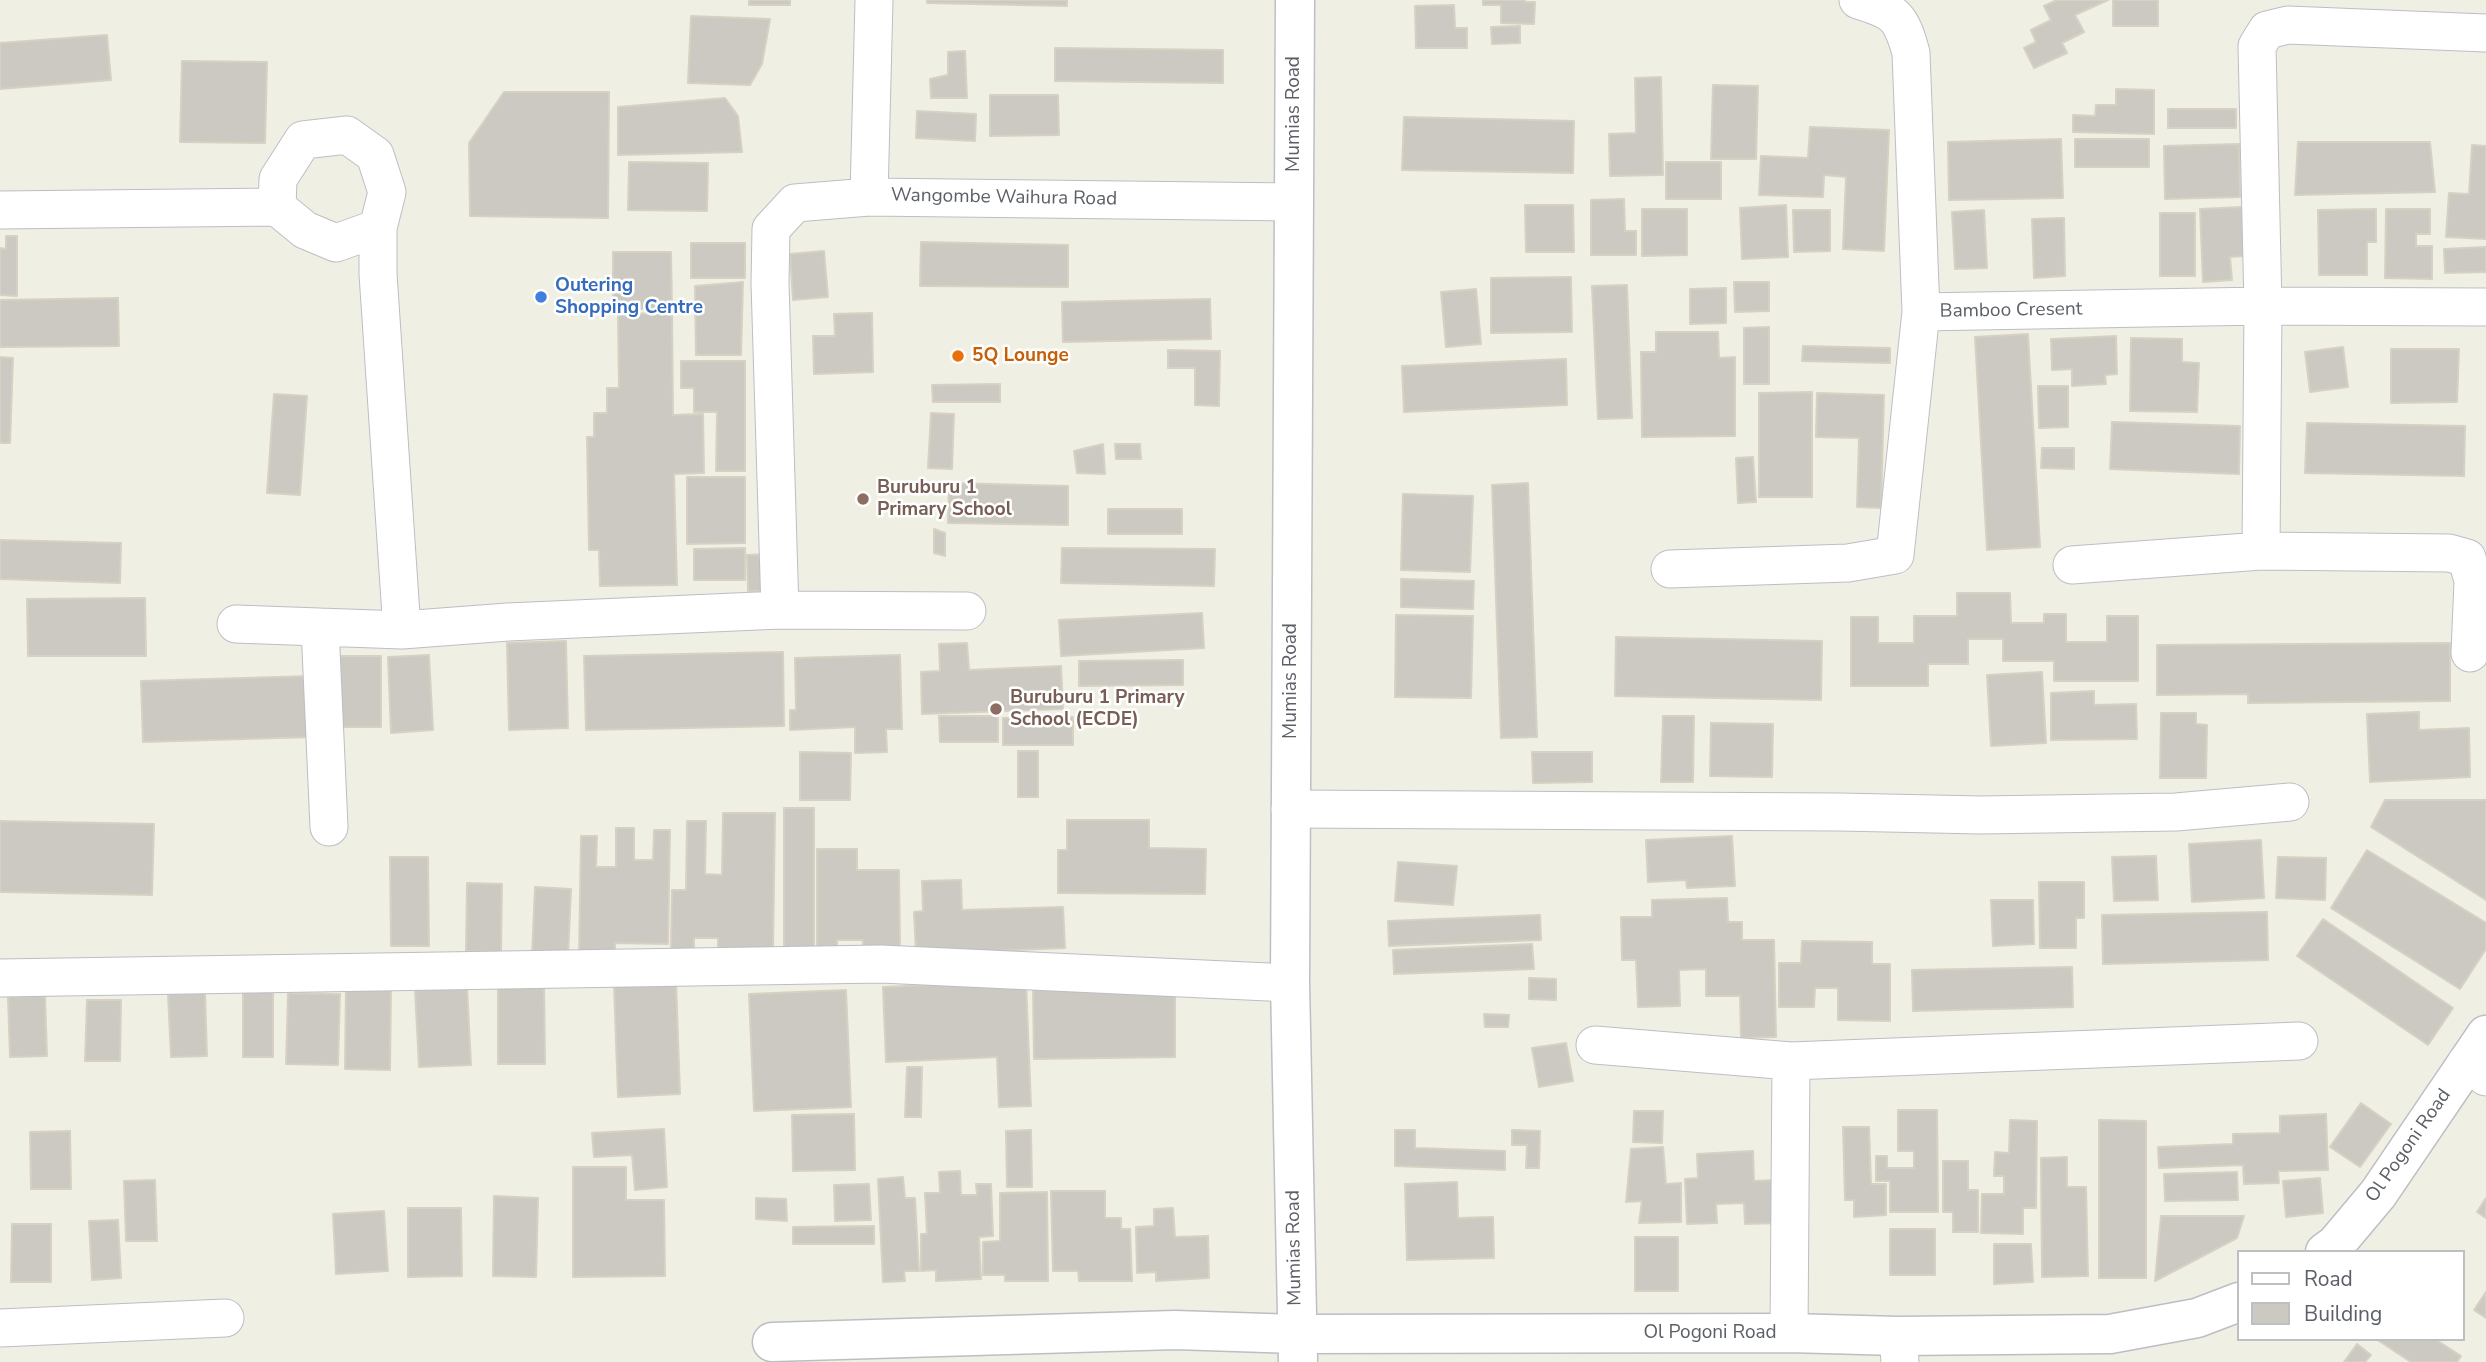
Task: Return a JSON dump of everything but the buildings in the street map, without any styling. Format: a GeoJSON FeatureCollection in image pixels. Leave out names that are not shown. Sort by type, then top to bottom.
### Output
{"type":"FeatureCollection","features":[{"type":"Feature","properties":{"kind":"street","name":"Wangombe Waihura Road"},"geometry":{"type":"LineString","coordinates":[[874,0],[869,197],[1294,202]]}},
{"type":"Feature","properties":{"kind":"street","name":"Mumias Road"},"geometry":{"type":"LineString","coordinates":[[1295,0],[1290,983],[1297,1348]]}},
{"type":"Feature","properties":{"kind":"street"},"geometry":{"type":"LineString","coordinates":[[1858,0],[1883,8],[1903,26],[1911,53],[1921,312]]}},
{"type":"Feature","properties":{"kind":"street"},"geometry":{"type":"LineString","coordinates":[[2261,551],[2263,306],[2258,46],[2267,30],[2288,25],[2486,33]]}},
{"type":"Feature","properties":{"kind":"street"},"geometry":{"type":"LineString","coordinates":[[277,207],[278,178],[303,140],[347,135],[375,155],[387,192],[377,228],[378,274],[402,629]]}},
{"type":"Feature","properties":{"kind":"street"},"geometry":{"type":"LineString","coordinates":[[780,610],[770,283],[771,229],[795,203],[869,197]]}},
{"type":"Feature","properties":{"kind":"street"},"geometry":{"type":"LineString","coordinates":[[0,210],[277,207],[306,230],[337,243],[377,228]]}},
{"type":"Feature","properties":{"kind":"street","name":"Bamboo Cresent"},"geometry":{"type":"LineString","coordinates":[[1670,569],[1849,563],[1895,555],[1921,312],[2263,306],[2486,307]]}},
{"type":"Feature","properties":{"kind":"street"},"geometry":{"type":"LineString","coordinates":[[2072,565],[2261,551],[2449,553],[2467,558],[2473,581],[2470,653]]}},
{"type":"Feature","properties":{"kind":"street"},"geometry":{"type":"LineString","coordinates":[[236,624],[402,629],[780,610],[967,611]]}},
{"type":"Feature","properties":{"kind":"street"},"geometry":{"type":"LineString","coordinates":[[320,627],[330,827]]}},
{"type":"Feature","properties":{"kind":"street"},"geometry":{"type":"LineString","coordinates":[[1290,809],[1981,815],[2176,812],[2290,802]]}},
{"type":"Feature","properties":{"kind":"street"},"geometry":{"type":"LineString","coordinates":[[0,978],[881,964],[1290,983]]}},
{"type":"Feature","properties":{"kind":"street"},"geometry":{"type":"LineString","coordinates":[[1595,1045],[1791,1061],[2299,1041]]}},
{"type":"Feature","properties":{"kind":"street","name":"Ol Pogoni Road"},"geometry":{"type":"LineString","coordinates":[[2328,1250],[2336,1244],[2378,1194],[2479,1058]]}},
{"type":"Feature","properties":{"kind":"street"},"geometry":{"type":"LineString","coordinates":[[1789,1333],[1791,1061]]}},
{"type":"Feature","properties":{"kind":"street","name":"Ol Pogoni Road"},"geometry":{"type":"LineString","coordinates":[[772,1342],[1175,1330],[1297,1348],[1789,1333],[1899,1349],[2110,1334],[2197,1318],[2238,1302]]}},
{"type":"Feature","properties":{"kind":"street"},"geometry":{"type":"LineString","coordinates":[[0,1328],[225,1318]]}},
{"type":"Feature","properties":{"kind":"place","name":"Outering Shopping Centre"},"geometry":{"type":"Point","coordinates":[541,297]}},
{"type":"Feature","properties":{"kind":"place","name":"5Q Lounge"},"geometry":{"type":"Point","coordinates":[958,356]}},
{"type":"Feature","properties":{"kind":"place","name":"Buruburu 1 Primary School"},"geometry":{"type":"Point","coordinates":[863,499]}},
{"type":"Feature","properties":{"kind":"place","name":"Buruburu 1 Primary School (ECDE)"},"geometry":{"type":"Point","coordinates":[996,709]}}]}
